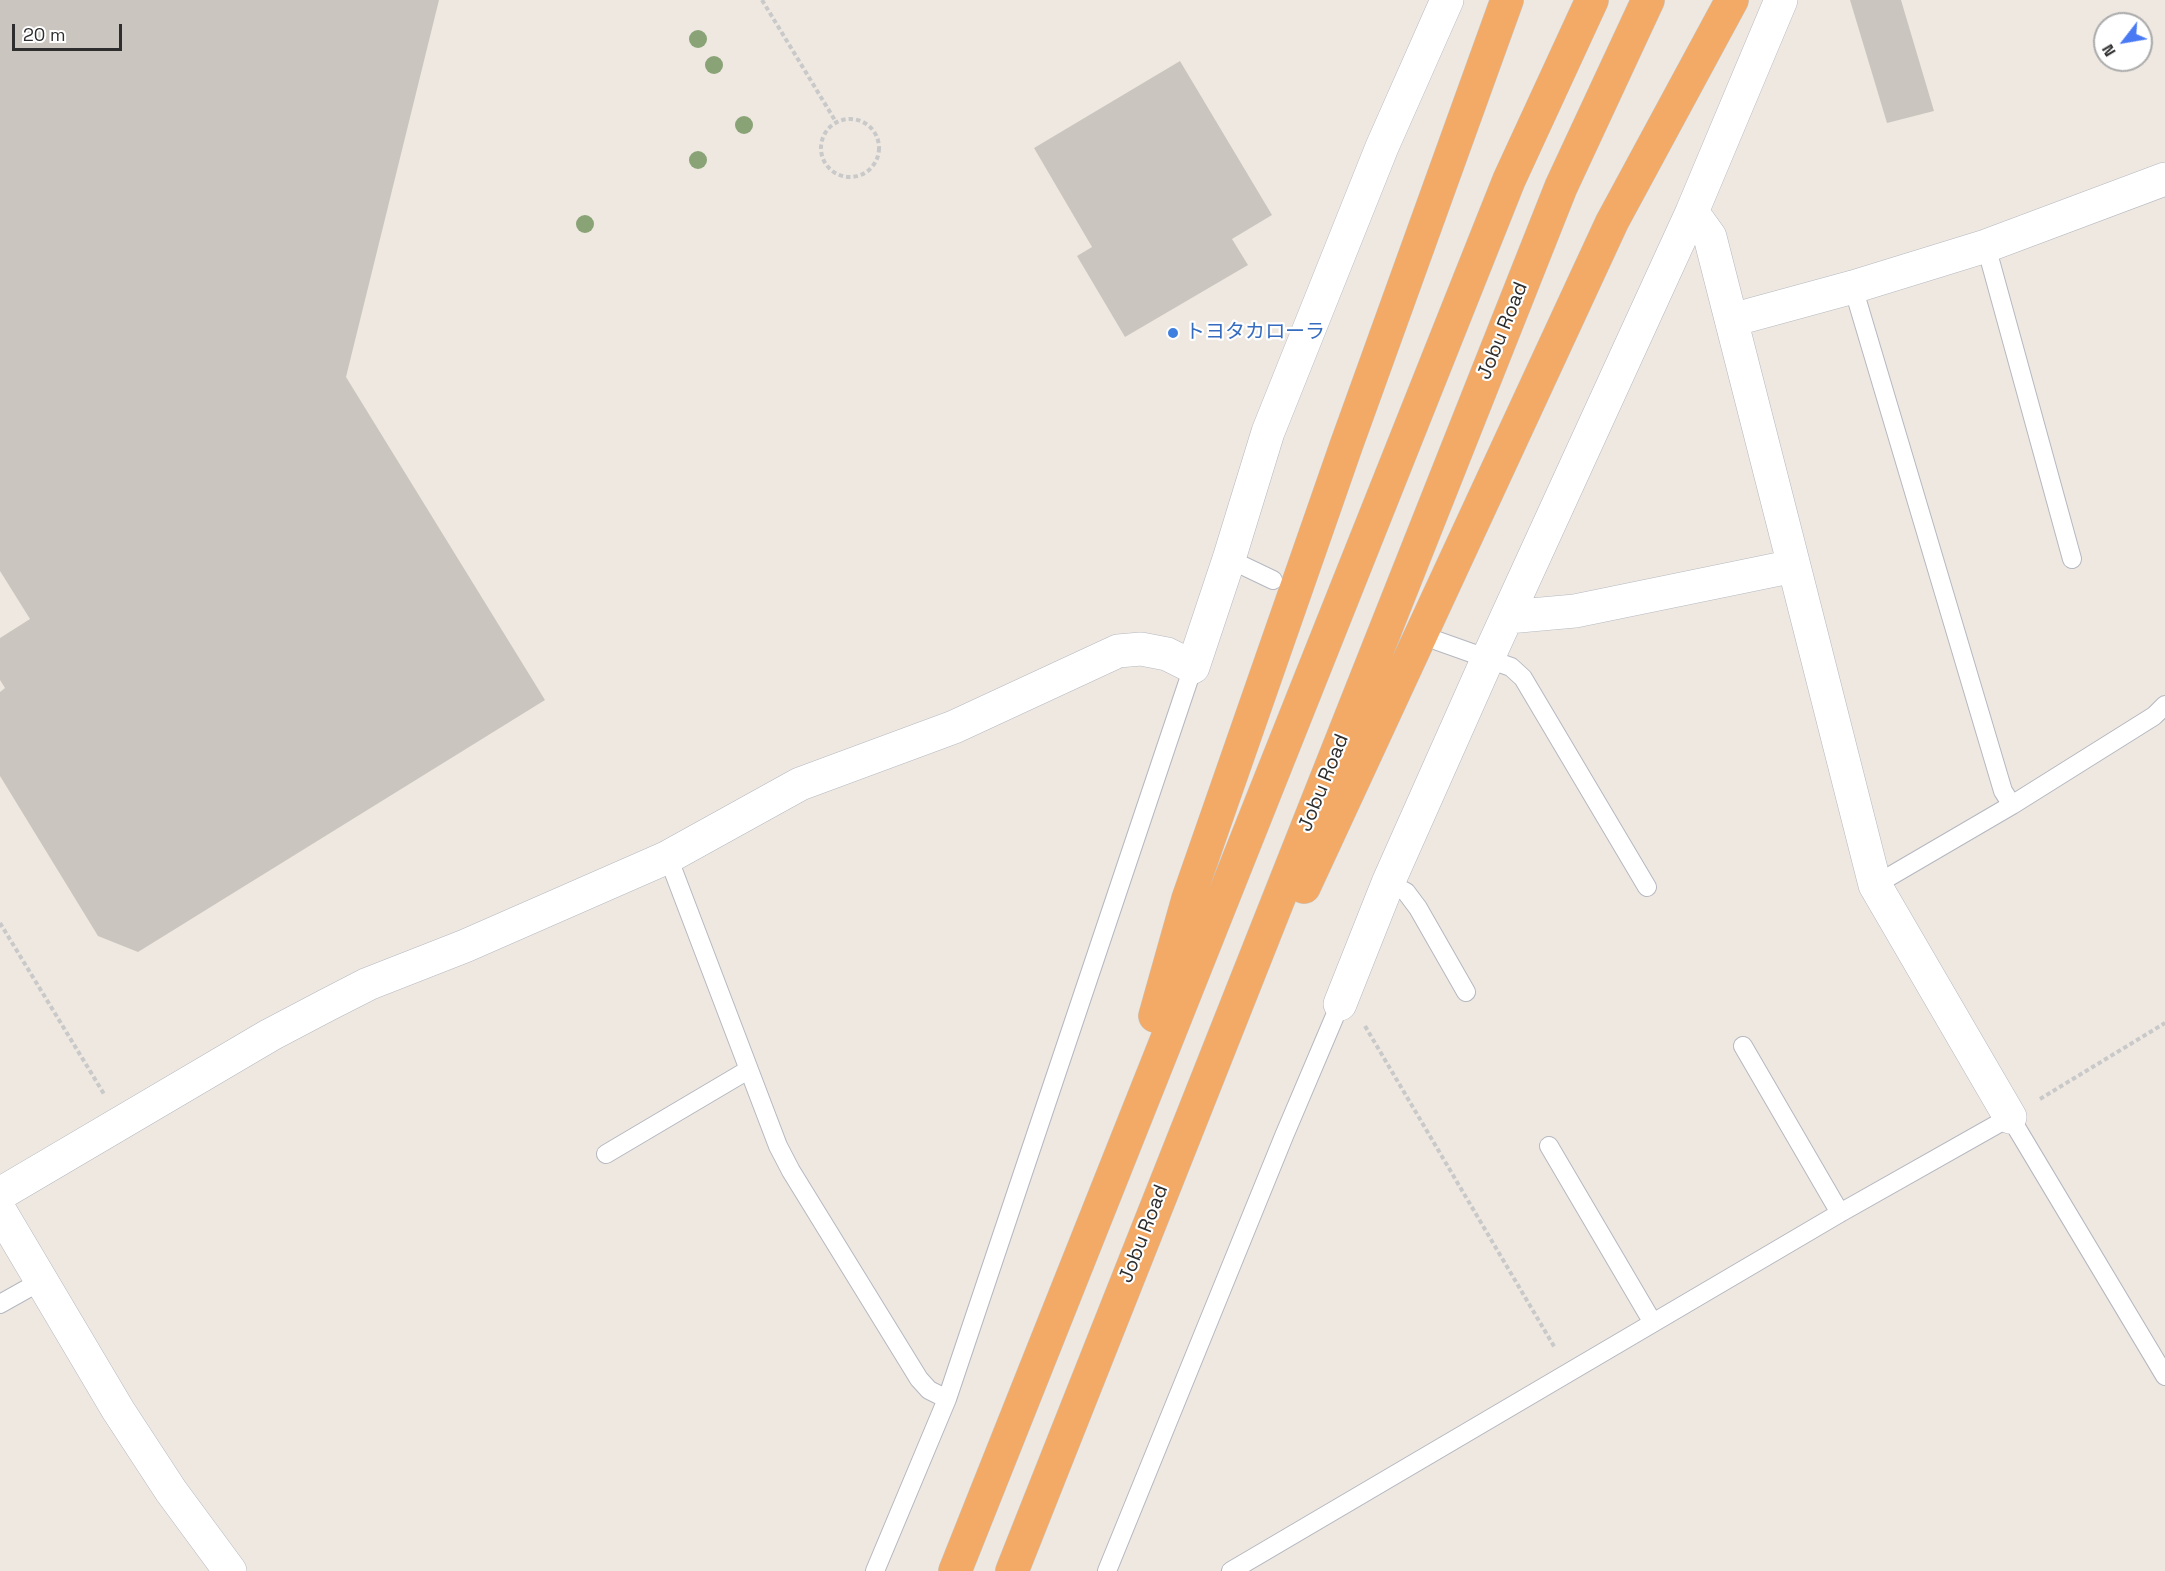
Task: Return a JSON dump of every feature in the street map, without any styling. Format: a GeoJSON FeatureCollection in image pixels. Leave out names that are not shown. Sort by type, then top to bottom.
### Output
{"type":"FeatureCollection","features":[{"type":"Feature","properties":{"kind":"highway"},"geometry":{"type":"LineString","coordinates":[[1108,1183],[1188,899],[1342,458],[1507,0]]}},
{"type":"Feature","properties":{"kind":"highway"},"geometry":{"type":"LineString","coordinates":[[955,1571],[1509,180],[1592,0]]}},
{"type":"Feature","properties":{"kind":"highway","name":"Jobu Road"},"geometry":{"type":"LineString","coordinates":[[1012,1571],[1168,1172],[1561,187],[1648,0]]}},
{"type":"Feature","properties":{"kind":"highway"},"geometry":{"type":"LineString","coordinates":[[1168,1172],[1345,800],[1612,222],[1732,0]]}},
{"type":"Feature","properties":{"kind":"street"},"geometry":{"type":"LineString","coordinates":[[0,1194],[270,1035],[327,1005],[369,984],[465,946],[668,857],[800,784],[954,727],[1118,651],[1141,650],[1167,654],[1193,667],[1268,432],[1382,147],[1447,0]]}},
{"type":"Feature","properties":{"kind":"street"},"geometry":{"type":"LineString","coordinates":[[1340,1004],[1388,883],[1692,212],[1781,0]]}},
{"type":"Feature","properties":{"kind":"street"},"geometry":{"type":"LineString","coordinates":[[1732,320],[1853,287],[1986,246],[2165,179]]}},
{"type":"Feature","properties":{"kind":"street"},"geometry":{"type":"LineString","coordinates":[[1692,212],[1710,237],[1875,885],[2010,1117]]}},
{"type":"Feature","properties":{"kind":"street"},"geometry":{"type":"LineString","coordinates":[[1508,617],[1575,611],[1794,566]]}},
{"type":"Feature","properties":{"kind":"street"},"geometry":{"type":"LineString","coordinates":[[0,1211],[124,1419],[171,1491],[230,1571]]}},
{"type":"Feature","properties":{"kind":"lane"},"geometry":{"type":"LineString","coordinates":[[1986,246],[2072,559]]}},
{"type":"Feature","properties":{"kind":"lane"},"geometry":{"type":"LineString","coordinates":[[1853,287],[2003,791],[2012,805]]}},
{"type":"Feature","properties":{"kind":"lane"},"geometry":{"type":"LineString","coordinates":[[1229,559],[1273,579]]}},
{"type":"Feature","properties":{"kind":"lane"},"geometry":{"type":"LineString","coordinates":[[1435,639],[1511,667],[1523,678],[1647,887]]}},
{"type":"Feature","properties":{"kind":"lane"},"geometry":{"type":"LineString","coordinates":[[875,1571],[947,1399],[1193,667]]}},
{"type":"Feature","properties":{"kind":"lane"},"geometry":{"type":"LineString","coordinates":[[1875,885],[2012,805],[2154,716],[2165,705]]}},
{"type":"Feature","properties":{"kind":"lane"},"geometry":{"type":"LineString","coordinates":[[668,857],[778,1146],[791,1171],[919,1378],[929,1390],[947,1399]]}},
{"type":"Feature","properties":{"kind":"lane"},"geometry":{"type":"LineString","coordinates":[[1388,883],[1406,892],[1418,908],[1466,992]]}},
{"type":"Feature","properties":{"kind":"lane"},"geometry":{"type":"LineString","coordinates":[[1107,1571],[1279,1147],[1340,1004]]}},
{"type":"Feature","properties":{"kind":"lane"},"geometry":{"type":"LineString","coordinates":[[1743,1046],[1840,1213]]}},
{"type":"Feature","properties":{"kind":"lane"},"geometry":{"type":"LineString","coordinates":[[606,1154],[748,1070]]}},
{"type":"Feature","properties":{"kind":"lane"},"geometry":{"type":"LineString","coordinates":[[1231,1571],[1840,1213],[2010,1117],[2165,1376]]}},
{"type":"Feature","properties":{"kind":"lane"},"geometry":{"type":"LineString","coordinates":[[1549,1146],[1653,1323]]}},
{"type":"Feature","properties":{"kind":"lane"},"geometry":{"type":"LineString","coordinates":[[0,1304],[41,1281]]}},
{"type":"Feature","properties":{"kind":"path"},"geometry":{"type":"LineString","coordinates":[[762,0],[836,122]]}},
{"type":"Feature","properties":{"kind":"path"},"geometry":{"type":"LineString","coordinates":[[854,119],[871,128],[879,145],[878,155],[868,171],[850,177],[841,175],[826,164],[821,145],[829,128],[836,122],[854,119]]}},
{"type":"Feature","properties":{"kind":"path"},"geometry":{"type":"LineString","coordinates":[[0,923],[104,1094]]}},
{"type":"Feature","properties":{"kind":"path"},"geometry":{"type":"LineString","coordinates":[[1340,1004],[1366,1026],[1569,1371]]}},
{"type":"Feature","properties":{"kind":"path"},"geometry":{"type":"LineString","coordinates":[[2010,1117],[2165,1023]]}},
{"type":"Feature","properties":{"kind":"building"},"geometry":{"type":"Polygon","coordinates":[[[0,0],[439,0],[346,377],[545,700],[138,952],[98,936],[0,776],[0,692],[5,688],[0,680],[0,638],[30,619],[0,571],[0,0]]]}},
{"type":"Feature","properties":{"kind":"building"},"geometry":{"type":"Polygon","coordinates":[[[1850,0],[1901,0],[1934,111],[1887,123],[1850,0]]]}},
{"type":"Feature","properties":{"kind":"building"},"geometry":{"type":"Polygon","coordinates":[[[1180,61],[1272,215],[1232,239],[1248,265],[1125,337],[1077,256],[1092,247],[1034,148],[1180,61]]]}},
{"type":"Feature","properties":{"kind":"place","name":"トヨタカローラ"},"geometry":{"type":"Point","coordinates":[1173,333]}}]}
